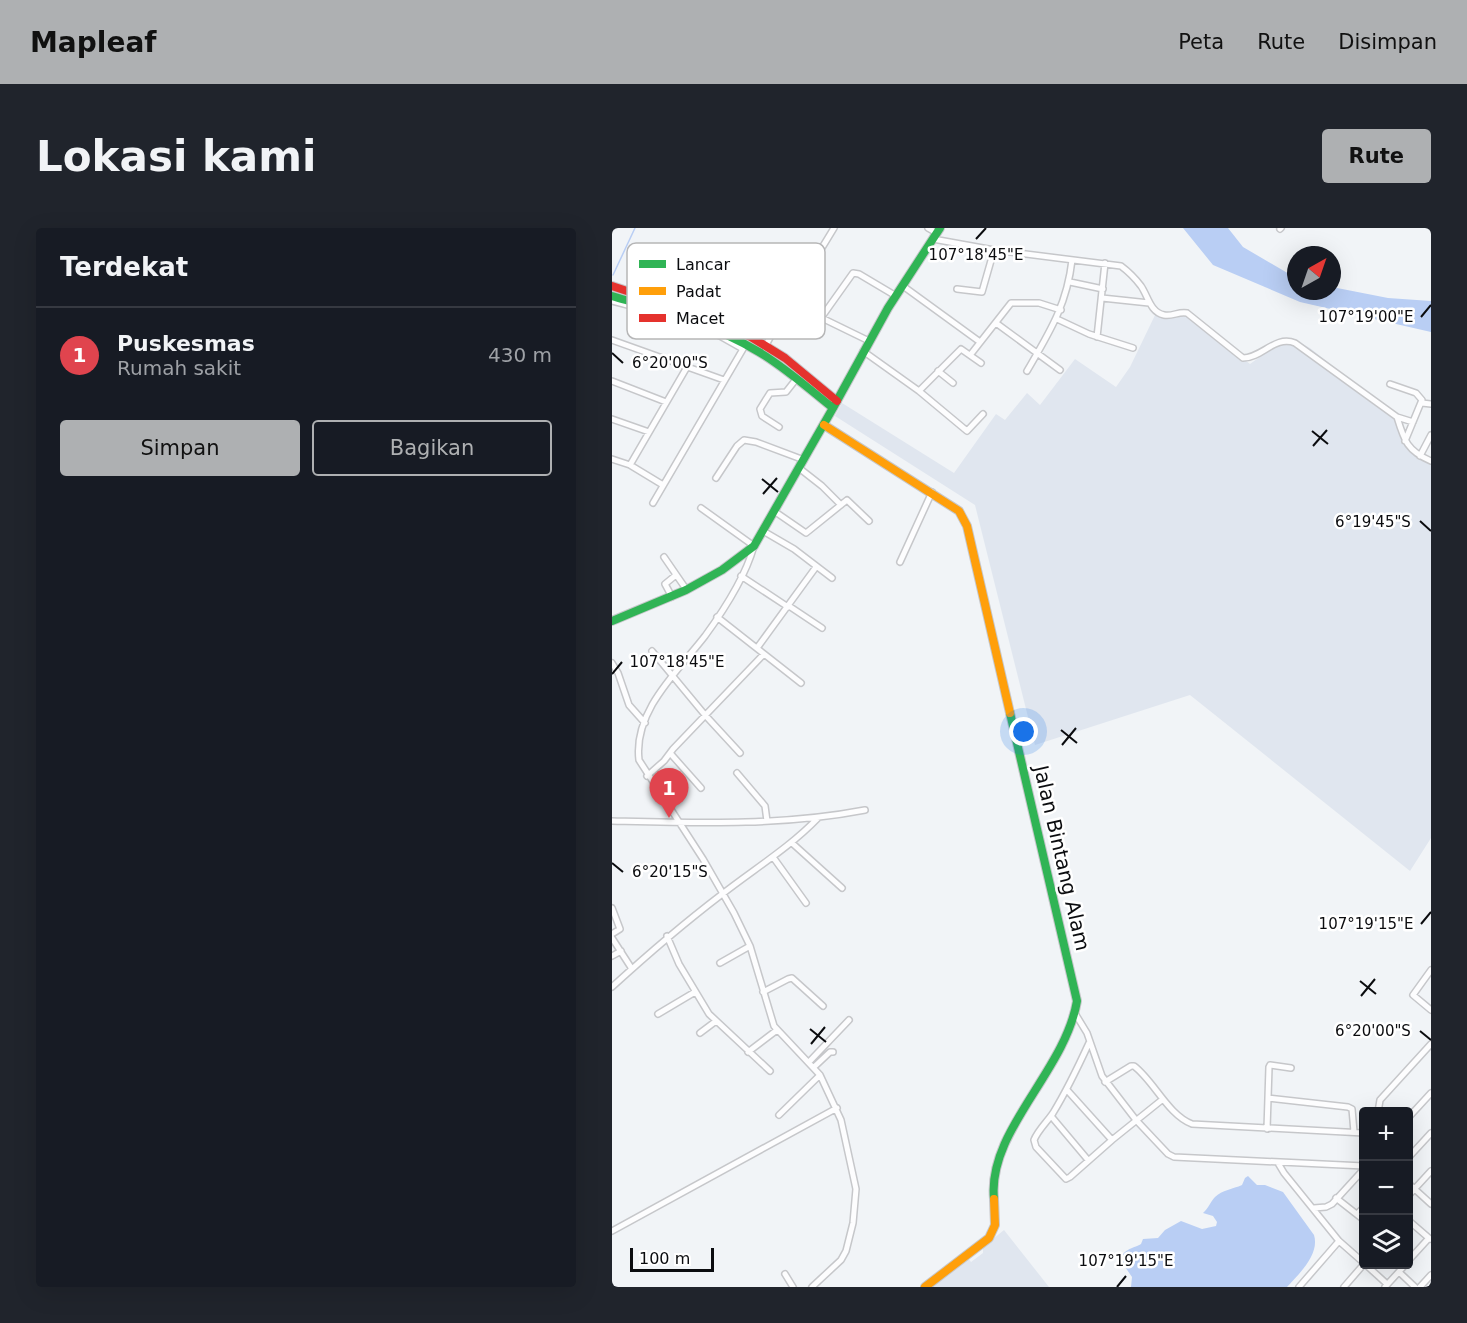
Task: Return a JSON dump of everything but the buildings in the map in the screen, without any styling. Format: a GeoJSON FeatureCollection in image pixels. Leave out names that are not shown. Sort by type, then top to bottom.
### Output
{"type":"FeatureCollection","features":[{"type":"Feature","properties":{"kind":"main road"},"geometry":{"type":"LineString","coordinates":[[612,621],[686,590],[734,563],[754,546],[835,405],[869,340],[937,233]]}},
{"type":"Feature","properties":{"kind":"main road"},"geometry":{"type":"LineString","coordinates":[[612,286],[627,291]]}},
{"type":"Feature","properties":{"kind":"main road"},"geometry":{"type":"LineString","coordinates":[[728,339],[744,346],[797,378],[835,405]]}},
{"type":"Feature","properties":{"kind":"main road"},"geometry":{"type":"LineString","coordinates":[[756,339],[801,370],[835,405]]}},
{"type":"Feature","properties":{"kind":"main road","name":"Jalan Bintang Alam"},"geometry":{"type":"LineString","coordinates":[[824,424],[961,512],[967,526],[1076,989],[1076,1015]]}},
{"type":"Feature","properties":{"kind":"main road"},"geometry":{"type":"LineString","coordinates":[[925,1287],[989,1238],[995,1229],[997,1222],[993,1205],[993,1183],[1006,1137],[1066,1038],[1076,1015]]}},
{"type":"Feature","properties":{"kind":"street"},"geometry":{"type":"LineString","coordinates":[[825,243],[834,228]]}},
{"type":"Feature","properties":{"kind":"street"},"geometry":{"type":"LineString","coordinates":[[928,228],[937,233],[994,250],[1121,266],[1130,273],[1142,288],[1149,303],[1158,312],[1165,315],[1187,313],[1244,358],[1251,357],[1283,340],[1295,343],[1397,417],[1413,422]]}},
{"type":"Feature","properties":{"kind":"street"},"geometry":{"type":"LineString","coordinates":[[957,289],[982,292],[994,250]]}},
{"type":"Feature","properties":{"kind":"street"},"geometry":{"type":"LineString","coordinates":[[1027,371],[1061,310],[1070,282],[1072,260]]}},
{"type":"Feature","properties":{"kind":"street"},"geometry":{"type":"LineString","coordinates":[[1097,336],[1105,263]]}},
{"type":"Feature","properties":{"kind":"street"},"geometry":{"type":"LineString","coordinates":[[825,312],[853,273],[859,274],[896,296]]}},
{"type":"Feature","properties":{"kind":"street"},"geometry":{"type":"LineString","coordinates":[[1070,282],[1103,289]]}},
{"type":"Feature","properties":{"kind":"street"},"geometry":{"type":"LineString","coordinates":[[903,286],[980,342]]}},
{"type":"Feature","properties":{"kind":"street"},"geometry":{"type":"LineString","coordinates":[[1102,298],[1149,303]]}},
{"type":"Feature","properties":{"kind":"street"},"geometry":{"type":"LineString","coordinates":[[971,354],[1011,303],[1039,303],[1061,310]]}},
{"type":"Feature","properties":{"kind":"street"},"geometry":{"type":"LineString","coordinates":[[1057,319],[1133,348]]}},
{"type":"Feature","properties":{"kind":"street"},"geometry":{"type":"LineString","coordinates":[[825,320],[869,340]]}},
{"type":"Feature","properties":{"kind":"street"},"geometry":{"type":"LineString","coordinates":[[996,323],[1060,370]]}},
{"type":"Feature","properties":{"kind":"street"},"geometry":{"type":"LineString","coordinates":[[653,503],[749,339]]}},
{"type":"Feature","properties":{"kind":"street"},"geometry":{"type":"LineString","coordinates":[[766,345],[769,339]]}},
{"type":"Feature","properties":{"kind":"street"},"geometry":{"type":"LineString","coordinates":[[612,340],[724,380]]}},
{"type":"Feature","properties":{"kind":"street"},"geometry":{"type":"LineString","coordinates":[[919,391],[959,350],[963,349],[981,363]]}},
{"type":"Feature","properties":{"kind":"street"},"geometry":{"type":"LineString","coordinates":[[863,351],[919,391],[967,431],[983,414]]}},
{"type":"Feature","properties":{"kind":"street"},"geometry":{"type":"LineString","coordinates":[[630,465],[687,367]]}},
{"type":"Feature","properties":{"kind":"street"},"geometry":{"type":"LineString","coordinates":[[938,371],[953,383]]}},
{"type":"Feature","properties":{"kind":"street"},"geometry":{"type":"LineString","coordinates":[[779,428],[762,416],[760,409],[770,393],[786,392],[797,378]]}},
{"type":"Feature","properties":{"kind":"street"},"geometry":{"type":"LineString","coordinates":[[612,381],[666,402]]}},
{"type":"Feature","properties":{"kind":"street"},"geometry":{"type":"LineString","coordinates":[[1390,384],[1420,394],[1422,402],[1405,441]]}},
{"type":"Feature","properties":{"kind":"street"},"geometry":{"type":"LineString","coordinates":[[1422,402],[1431,404]]}},
{"type":"Feature","properties":{"kind":"street"},"geometry":{"type":"LineString","coordinates":[[1397,417],[1405,441],[1411,450],[1431,461]]}},
{"type":"Feature","properties":{"kind":"street"},"geometry":{"type":"LineString","coordinates":[[612,419],[649,432]]}},
{"type":"Feature","properties":{"kind":"street"},"geometry":{"type":"LineString","coordinates":[[1420,456],[1431,435]]}},
{"type":"Feature","properties":{"kind":"street"},"geometry":{"type":"LineString","coordinates":[[716,478],[737,446],[744,440],[756,442],[804,460]]}},
{"type":"Feature","properties":{"kind":"street"},"geometry":{"type":"LineString","coordinates":[[612,459],[630,465],[663,485]]}},
{"type":"Feature","properties":{"kind":"street"},"geometry":{"type":"LineString","coordinates":[[799,468],[841,505]]}},
{"type":"Feature","properties":{"kind":"street"},"geometry":{"type":"LineString","coordinates":[[900,562],[932,492]]}},
{"type":"Feature","properties":{"kind":"street"},"geometry":{"type":"LineString","coordinates":[[774,511],[806,533],[848,501],[869,521]]}},
{"type":"Feature","properties":{"kind":"street"},"geometry":{"type":"LineString","coordinates":[[701,508],[754,546],[741,576],[717,617],[654,700],[645,723],[638,751],[639,760],[723,893],[750,946],[771,1020],[777,1030],[812,1064],[820,1075],[842,1120],[852,1168],[856,1206],[846,1251],[836,1266],[812,1287]]}},
{"type":"Feature","properties":{"kind":"street"},"geometry":{"type":"LineString","coordinates":[[763,531],[794,549],[832,578]]}},
{"type":"Feature","properties":{"kind":"street"},"geometry":{"type":"LineString","coordinates":[[664,557],[686,590]]}},
{"type":"Feature","properties":{"kind":"street"},"geometry":{"type":"LineString","coordinates":[[757,648],[816,567]]}},
{"type":"Feature","properties":{"kind":"street"},"geometry":{"type":"LineString","coordinates":[[672,597],[665,584],[676,575]]}},
{"type":"Feature","properties":{"kind":"street"},"geometry":{"type":"LineString","coordinates":[[741,576],[822,628]]}},
{"type":"Feature","properties":{"kind":"street"},"geometry":{"type":"LineString","coordinates":[[717,617],[801,683]]}},
{"type":"Feature","properties":{"kind":"street"},"geometry":{"type":"LineString","coordinates":[[652,651],[740,753]]}},
{"type":"Feature","properties":{"kind":"street"},"geometry":{"type":"LineString","coordinates":[[647,776],[764,654]]}},
{"type":"Feature","properties":{"kind":"street"},"geometry":{"type":"LineString","coordinates":[[612,663],[618,673],[629,705],[645,723]]}},
{"type":"Feature","properties":{"kind":"street"},"geometry":{"type":"LineString","coordinates":[[670,753],[701,788]]}},
{"type":"Feature","properties":{"kind":"street"},"geometry":{"type":"LineString","coordinates":[[737,773],[765,806],[767,821]]}},
{"type":"Feature","properties":{"kind":"street"},"geometry":{"type":"LineString","coordinates":[[612,821],[741,823],[818,818],[865,810]]}},
{"type":"Feature","properties":{"kind":"street"},"geometry":{"type":"LineString","coordinates":[[612,987],[667,936],[792,843],[818,818]]}},
{"type":"Feature","properties":{"kind":"street"},"geometry":{"type":"LineString","coordinates":[[792,843],[842,888]]}},
{"type":"Feature","properties":{"kind":"street"},"geometry":{"type":"LineString","coordinates":[[773,857],[806,903]]}},
{"type":"Feature","properties":{"kind":"street"},"geometry":{"type":"LineString","coordinates":[[612,908],[620,929],[612,936],[632,969]]}},
{"type":"Feature","properties":{"kind":"street"},"geometry":{"type":"LineString","coordinates":[[667,936],[695,992],[716,1021],[770,1071]]}},
{"type":"Feature","properties":{"kind":"street"},"geometry":{"type":"LineString","coordinates":[[720,963],[750,946]]}},
{"type":"Feature","properties":{"kind":"street"},"geometry":{"type":"LineString","coordinates":[[612,956],[621,951]]}},
{"type":"Feature","properties":{"kind":"street"},"geometry":{"type":"LineString","coordinates":[[1430,974],[1413,995],[1431,1010]]}},
{"type":"Feature","properties":{"kind":"street"},"geometry":{"type":"LineString","coordinates":[[763,992],[792,978],[823,1006]]}},
{"type":"Feature","properties":{"kind":"street"},"geometry":{"type":"LineString","coordinates":[[658,1014],[695,992]]}},
{"type":"Feature","properties":{"kind":"street","name":"Jalan Bintang Alam"},"geometry":{"type":"LineString","coordinates":[[1076,1015],[1087,1033],[1105,1082],[1168,1154],[1174,1157],[1359,1168]]}},
{"type":"Feature","properties":{"kind":"street"},"geometry":{"type":"LineString","coordinates":[[812,1064],[849,1020]]}},
{"type":"Feature","properties":{"kind":"street"},"geometry":{"type":"LineString","coordinates":[[700,1033],[716,1021]]}},
{"type":"Feature","properties":{"kind":"street"},"geometry":{"type":"LineString","coordinates":[[748,1052],[777,1030]]}},
{"type":"Feature","properties":{"kind":"street"},"geometry":{"type":"LineString","coordinates":[[1089,1043],[1067,1090],[1034,1140],[1036,1147],[1064,1178],[1070,1177],[1163,1099]]}},
{"type":"Feature","properties":{"kind":"street"},"geometry":{"type":"LineString","coordinates":[[1379,1107],[1379,1103],[1431,1044]]}},
{"type":"Feature","properties":{"kind":"street"},"geometry":{"type":"LineString","coordinates":[[812,1064],[830,1052],[834,1052]]}},
{"type":"Feature","properties":{"kind":"street"},"geometry":{"type":"LineString","coordinates":[[1267,1129],[1269,1067],[1270,1065],[1291,1068]]}},
{"type":"Feature","properties":{"kind":"street"},"geometry":{"type":"LineString","coordinates":[[1105,1082],[1134,1066],[1163,1099],[1186,1122],[1192,1124],[1359,1132]]}},
{"type":"Feature","properties":{"kind":"street"},"geometry":{"type":"LineString","coordinates":[[779,1115],[820,1075]]}},
{"type":"Feature","properties":{"kind":"street"},"geometry":{"type":"LineString","coordinates":[[1067,1090],[1112,1140]]}},
{"type":"Feature","properties":{"kind":"street"},"geometry":{"type":"LineString","coordinates":[[1413,1113],[1431,1093]]}},
{"type":"Feature","properties":{"kind":"street"},"geometry":{"type":"LineString","coordinates":[[1268,1098],[1348,1107],[1353,1113],[1354,1132]]}},
{"type":"Feature","properties":{"kind":"street"},"geometry":{"type":"LineString","coordinates":[[612,1231],[837,1108]]}},
{"type":"Feature","properties":{"kind":"street"},"geometry":{"type":"LineString","coordinates":[[1051,1116],[1088,1161]]}},
{"type":"Feature","properties":{"kind":"street"},"geometry":{"type":"LineString","coordinates":[[1413,1153],[1431,1133]]}},
{"type":"Feature","properties":{"kind":"street"},"geometry":{"type":"LineString","coordinates":[[1278,1163],[1339,1241],[1359,1259]]}},
{"type":"Feature","properties":{"kind":"street"},"geometry":{"type":"LineString","coordinates":[[1431,1171],[1414,1189],[1431,1204]]}},
{"type":"Feature","properties":{"kind":"street"},"geometry":{"type":"LineString","coordinates":[[1314,1208],[1326,1208],[1359,1173]]}},
{"type":"Feature","properties":{"kind":"street"},"geometry":{"type":"LineString","coordinates":[[1336,1198],[1357,1214]]}},
{"type":"Feature","properties":{"kind":"street"},"geometry":{"type":"LineString","coordinates":[[1413,1224],[1430,1239],[1413,1257]]}},
{"type":"Feature","properties":{"kind":"street"},"geometry":{"type":"LineString","coordinates":[[1299,1287],[1339,1241]]}},
{"type":"Feature","properties":{"kind":"street"},"geometry":{"type":"LineString","coordinates":[[1344,1287],[1360,1269]]}},
{"type":"Feature","properties":{"kind":"street"},"geometry":{"type":"LineString","coordinates":[[1369,1269],[1386,1286],[1402,1269]]}},
{"type":"Feature","properties":{"kind":"street"},"geometry":{"type":"LineString","coordinates":[[1399,1272],[1415,1287]]}},
{"type":"Feature","properties":{"kind":"street"},"geometry":{"type":"LineString","coordinates":[[785,1274],[793,1287]]}},
{"type":"Feature","properties":{"kind":"street"},"geometry":{"type":"LineString","coordinates":[[1419,1287],[1431,1275]]}},
{"type":"Feature","properties":{"kind":"shaded area"},"geometry":{"type":"Polygon","coordinates":[[[1157,311],[1168,318],[1188,316],[1250,364],[1282,341],[1293,339],[1310,348],[1394,415],[1402,440],[1431,460],[1431,838],[1410,871],[1190,695],[1035,745],[975,505],[835,416],[842,403],[954,473],[996,414],[1005,420],[1027,393],[1040,405],[1075,359],[1116,387],[1130,367],[1157,311]]]}},
{"type":"Feature","properties":{"kind":"shaded area"},"geometry":{"type":"Polygon","coordinates":[[[1004,1230],[1049,1287],[931,1287],[968,1258],[971,1262],[983,1253],[983,1247],[1004,1230]]]}},
{"type":"Feature","properties":{"kind":"water"},"geometry":{"type":"Polygon","coordinates":[[[1183,228],[1228,228],[1243,247],[1287,273],[1287,296],[1213,265],[1183,228]]]}},
{"type":"Feature","properties":{"kind":"water"},"geometry":{"type":"Polygon","coordinates":[[[1341,289],[1388,298],[1431,301],[1431,332],[1295,300],[1341,300],[1341,289]]]}},
{"type":"Feature","properties":{"kind":"water"},"geometry":{"type":"Polygon","coordinates":[[[1248,1176],[1257,1185],[1265,1185],[1283,1192],[1314,1235],[1314,1249],[1311,1256],[1287,1287],[1131,1287],[1132,1277],[1121,1261],[1125,1252],[1141,1244],[1143,1239],[1158,1238],[1165,1230],[1181,1221],[1202,1229],[1216,1226],[1217,1222],[1213,1216],[1203,1213],[1213,1199],[1224,1191],[1242,1185],[1248,1176]]]}},
{"type":"Feature","properties":{"kind":"waterway"},"geometry":{"type":"LineString","coordinates":[[628,243],[635,228]]}},
{"type":"Feature","properties":{"kind":"waterway"},"geometry":{"type":"LineString","coordinates":[[613,275],[627,245]]}},
{"type":"Feature","properties":{"kind":"traffic: fast"},"geometry":{"type":"LineString","coordinates":[[735,339],[779,365],[833,408],[888,308],[940,228]]}},
{"type":"Feature","properties":{"kind":"traffic: fast"},"geometry":{"type":"LineString","coordinates":[[612,296],[627,300]]}},
{"type":"Feature","properties":{"kind":"traffic: fast"},"geometry":{"type":"LineString","coordinates":[[612,621],[686,590],[722,570],[754,546],[833,408]]}},
{"type":"Feature","properties":{"kind":"traffic: fast"},"geometry":{"type":"LineString","coordinates":[[994,1199],[995,1174],[1002,1149],[1058,1052],[1070,1027],[1077,1001],[1010,713]]}},
{"type":"Feature","properties":{"kind":"traffic: slow"},"geometry":{"type":"LineString","coordinates":[[824,425],[959,511],[967,526],[1010,713]]}},
{"type":"Feature","properties":{"kind":"traffic: slow"},"geometry":{"type":"LineString","coordinates":[[925,1287],[989,1238],[995,1225],[994,1199]]}},
{"type":"Feature","properties":{"kind":"traffic: jam"},"geometry":{"type":"LineString","coordinates":[[612,286],[627,291]]}},
{"type":"Feature","properties":{"kind":"traffic: jam"},"geometry":{"type":"LineString","coordinates":[[754,339],[785,358],[837,401]]}},
{"type":"Feature","properties":{"kind":"place","name":"Puskesmas"},"geometry":{"type":"Point","coordinates":[669,818]}}]}
